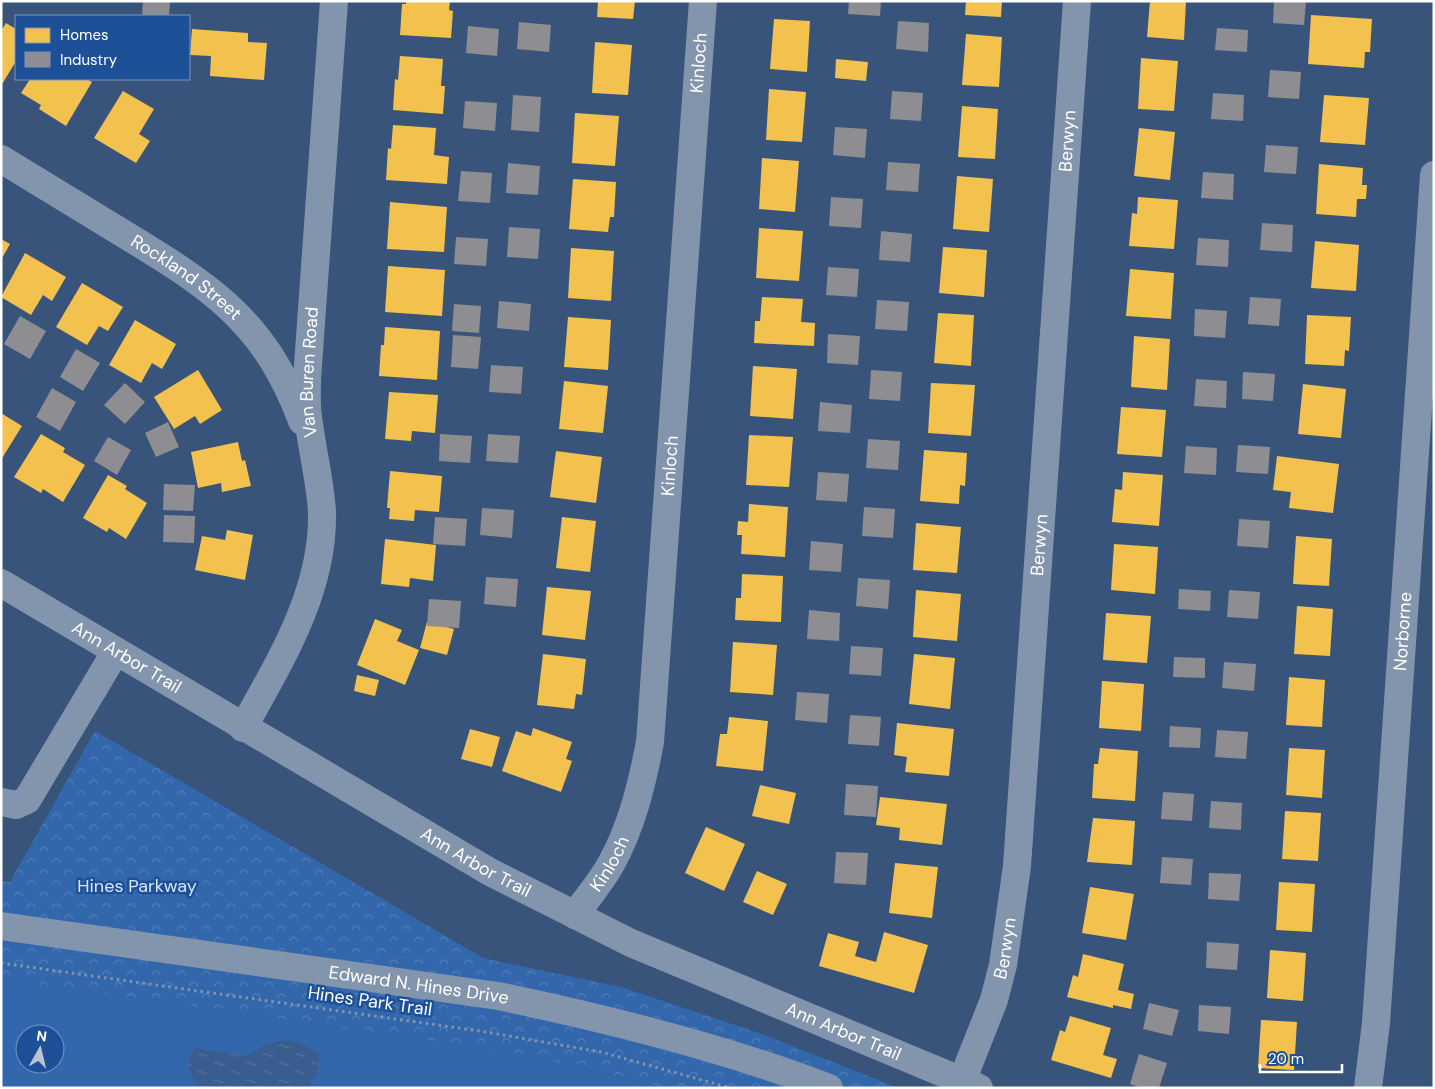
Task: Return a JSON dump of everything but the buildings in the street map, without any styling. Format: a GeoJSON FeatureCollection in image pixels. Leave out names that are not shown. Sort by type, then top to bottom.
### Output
{"type":"FeatureCollection","features":[{"type":"Feature","properties":{"kind":"street","name":"Van Buren Road"},"geometry":{"type":"LineString","coordinates":[[243,728],[296,631],[312,587],[322,513],[307,415],[334,1]]}},
{"type":"Feature","properties":{"kind":"street","name":"Kinloch"},"geometry":{"type":"LineString","coordinates":[[575,915],[611,865],[625,834],[642,784],[650,742],[703,1]]}},
{"type":"Feature","properties":{"kind":"street","name":"Berwyn"},"geometry":{"type":"LineString","coordinates":[[971,1084],[1003,965],[1017,866],[1077,1]]}},
{"type":"Feature","properties":{"kind":"street","name":"Rockland Street"},"geometry":{"type":"LineString","coordinates":[[1,159],[193,276],[230,306],[250,327],[282,376],[312,449]]}},
{"type":"Feature","properties":{"kind":"street","name":"Norborne"},"geometry":{"type":"LineString","coordinates":[[1368,1088],[1377,1013],[1434,175]]}},
{"type":"Feature","properties":{"kind":"street","name":"Ann Arbor Trail"},"geometry":{"type":"LineString","coordinates":[[1,583],[243,728],[490,872],[631,943],[971,1084]]}},
{"type":"Feature","properties":{"kind":"street"},"geometry":{"type":"LineString","coordinates":[[1,802],[16,805],[27,800],[116,651]]}},
{"type":"Feature","properties":{"kind":"street","name":"Edward N. Hines Drive"},"geometry":{"type":"LineString","coordinates":[[1,926],[498,996],[572,1011],[653,1033],[829,1088]]}},
{"type":"Feature","properties":{"kind":"path","name":"Hines Park Trail"},"geometry":{"type":"LineString","coordinates":[[1,963],[480,1031],[611,1054],[731,1088]]}},
{"type":"Feature","properties":{"kind":"green space","name":"Hines Parkway"},"geometry":{"type":"Polygon","coordinates":[[[95,731],[483,958],[621,987],[756,1032],[899,1088],[665,1088],[516,1053],[1,979],[1,881],[10,882],[95,731]]]}},
{"type":"Feature","properties":{"kind":"green space"},"geometry":{"type":"Polygon","coordinates":[[[1,979],[516,1053],[665,1088],[1,1088],[1,979]]]}},
{"type":"Feature","properties":{"kind":"water"},"geometry":{"type":"Polygon","coordinates":[[[284,1040],[298,1042],[319,1053],[317,1072],[314,1080],[307,1088],[211,1088],[196,1085],[187,1066],[195,1048],[247,1056],[264,1045],[284,1040]]]}}]}
